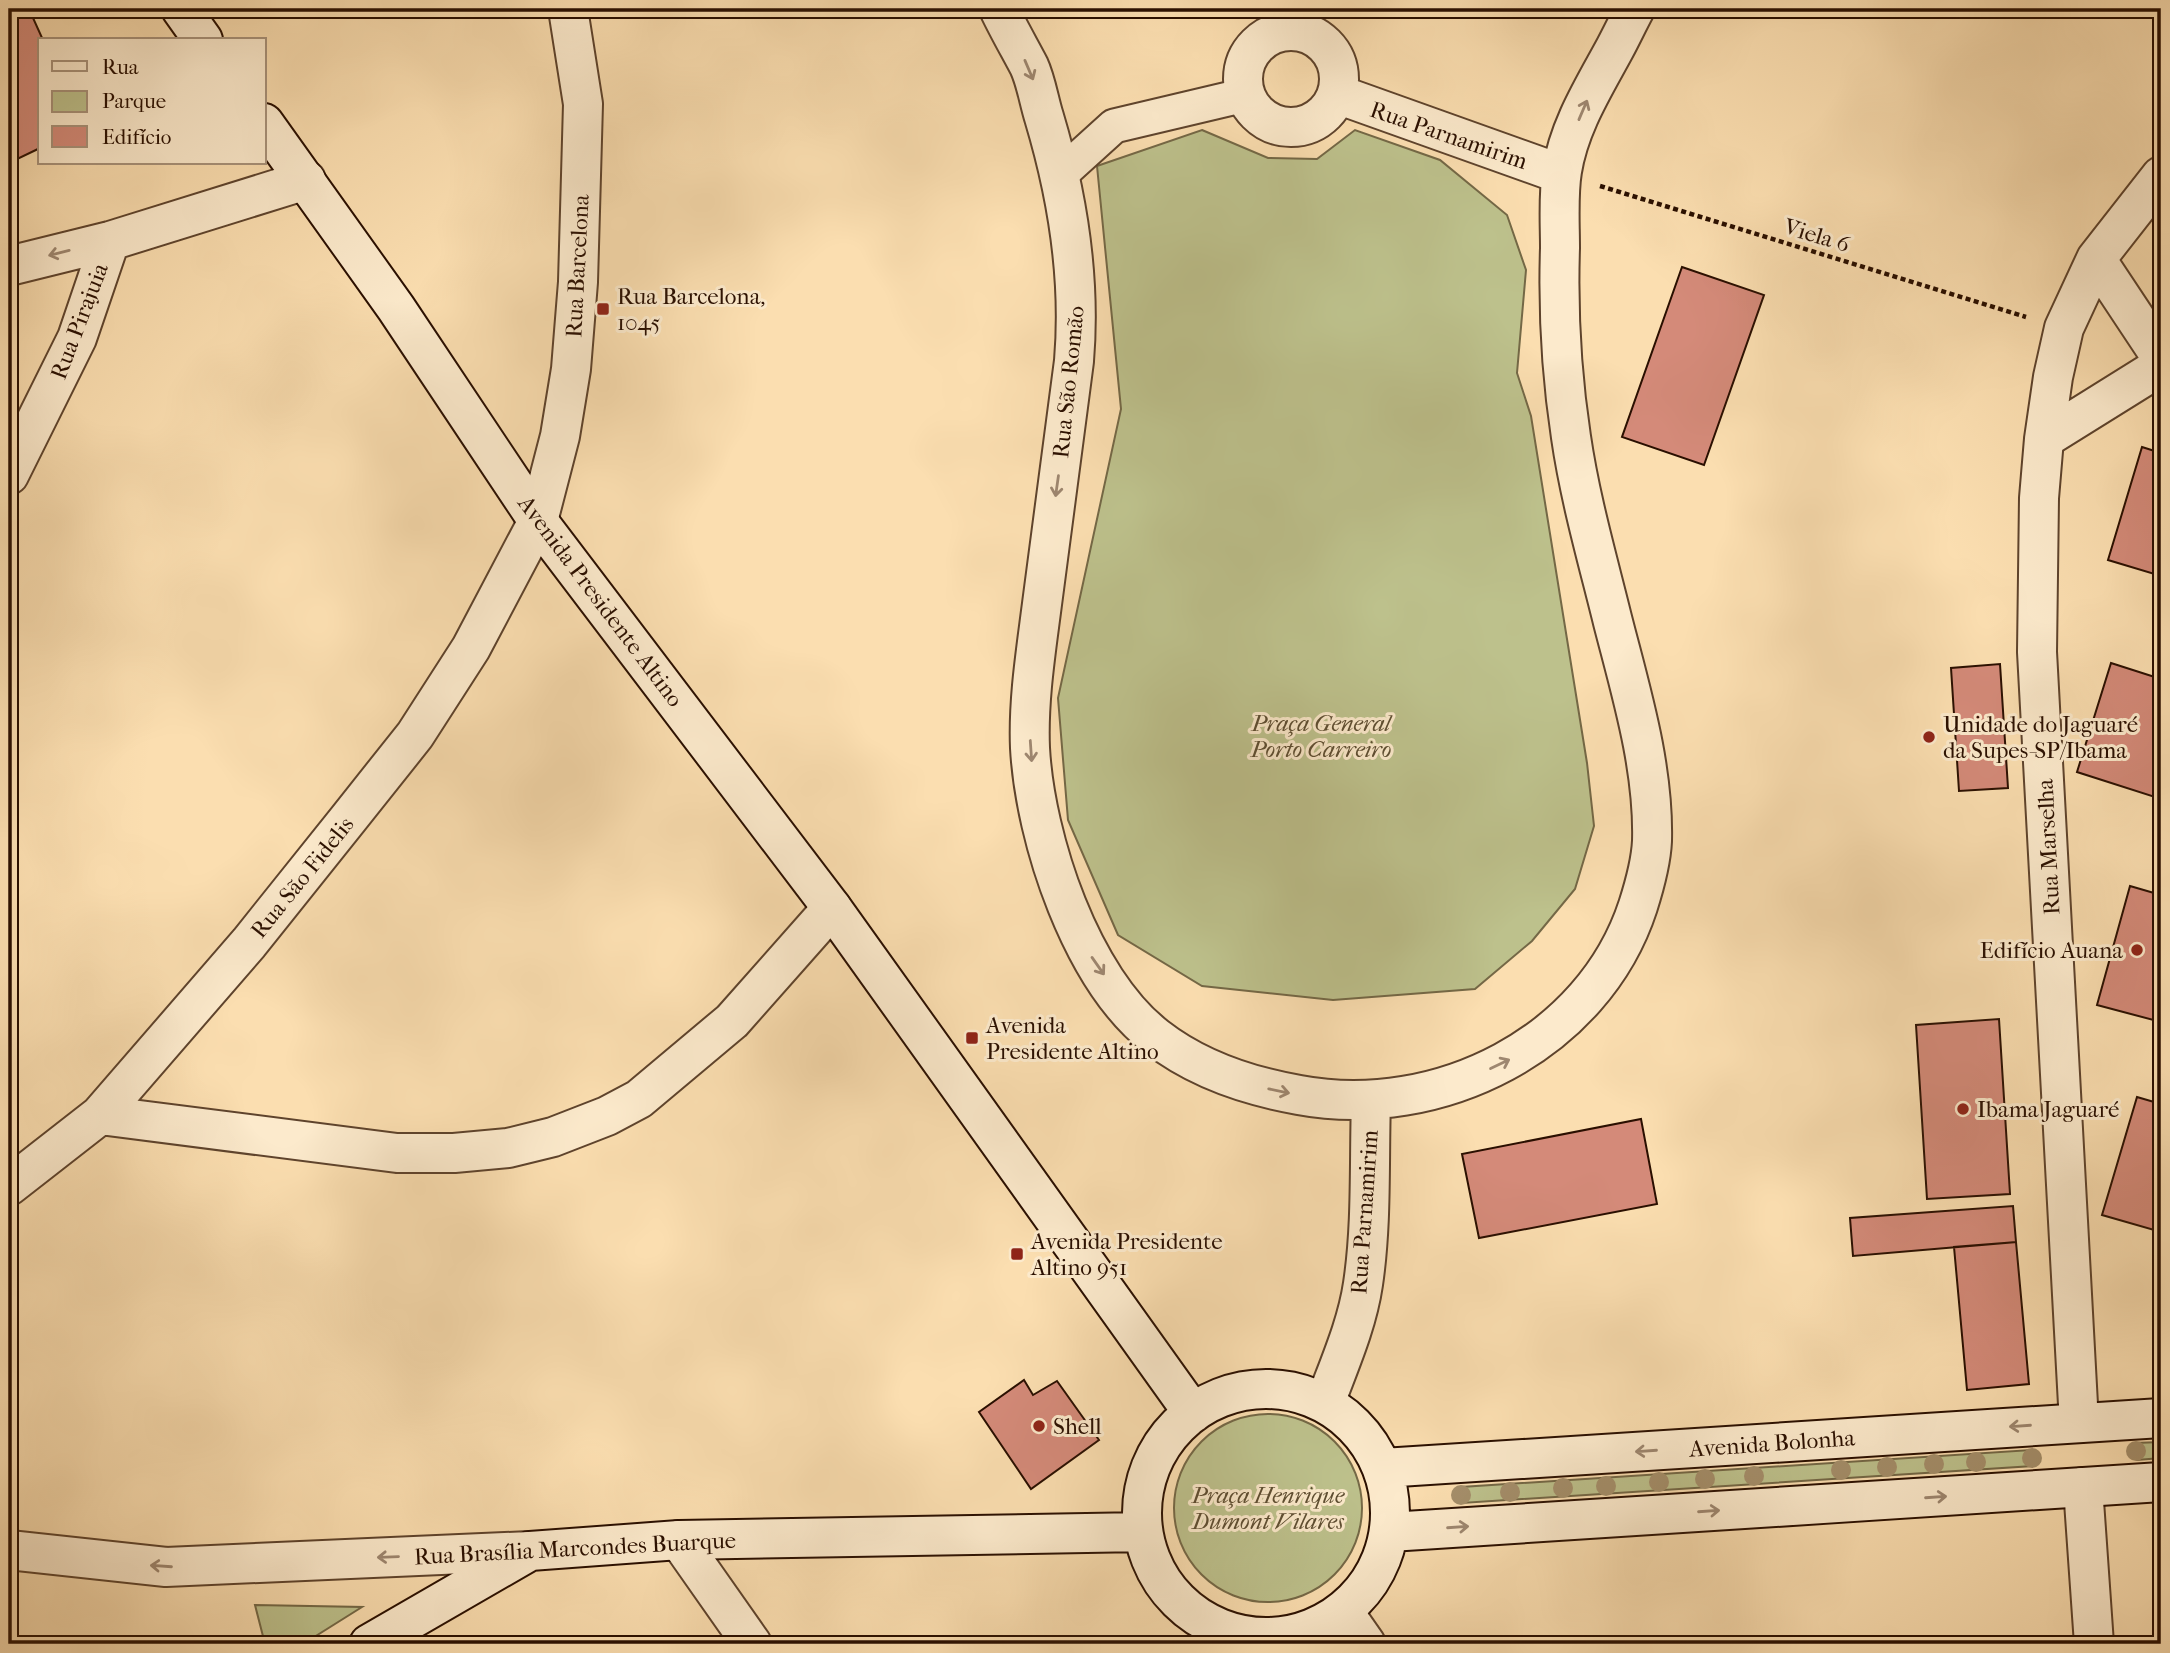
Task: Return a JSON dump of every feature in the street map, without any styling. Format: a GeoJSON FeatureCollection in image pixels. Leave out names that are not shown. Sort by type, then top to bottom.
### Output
{"type":"FeatureCollection","features":[{"type":"Feature","properties":{"kind":"street"},"geometry":{"type":"LineString","coordinates":[[181,9],[202,38]]}},
{"type":"Feature","properties":{"kind":"street","name":"Rua Barcelona"},"geometry":{"type":"LineString","coordinates":[[538,521],[562,425],[571,369],[578,282],[583,104],[568,9]]}},
{"type":"Feature","properties":{"kind":"street","name":"Rua São Romão"},"geometry":{"type":"LineString","coordinates":[[999,9],[1030,67],[1061,174],[1072,233],[1077,326],[1032,683],[1030,744],[1036,800],[1044,840],[1069,909],[1091,957],[1122,1002],[1153,1035],[1190,1059],[1233,1079],[1323,1100],[1371,1100]]}},
{"type":"Feature","properties":{"kind":"street"},"geometry":{"type":"LineString","coordinates":[[1371,1100],[1413,1095],[1448,1086],[1523,1053],[1576,1008],[1601,980],[1634,917],[1648,874],[1652,842],[1647,771],[1632,695],[1571,438],[1559,283],[1561,174],[1569,144],[1591,89],[1635,9]]}},
{"type":"Feature","properties":{"kind":"street"},"geometry":{"type":"LineString","coordinates":[[1274,20],[1291,30],[1317,37],[1335,56],[1340,81],[1337,94],[1331,107],[1322,116],[1298,127],[1284,127],[1260,117],[1245,95],[1242,82],[1247,57],[1265,37],[1274,20]]}},
{"type":"Feature","properties":{"kind":"street","name":"Rua Parnamirim"},"geometry":{"type":"LineString","coordinates":[[1337,94],[1561,174]]}},
{"type":"Feature","properties":{"kind":"street"},"geometry":{"type":"LineString","coordinates":[[1061,174],[1114,126],[1245,95]]}},
{"type":"Feature","properties":{"kind":"street","name":"Avenida Presidente Altino"},"geometry":{"type":"LineString","coordinates":[[266,126],[396,308],[538,521],[832,908],[1193,1413]]}},
{"type":"Feature","properties":{"kind":"street","name":"Rua Marselha"},"geometry":{"type":"LineString","coordinates":[[2079,1423],[2037,652],[2039,498],[2053,377],[2064,328],[2096,259],[2161,176]]}},
{"type":"Feature","properties":{"kind":"street"},"geometry":{"type":"LineString","coordinates":[[9,266],[110,241],[306,180]]}},
{"type":"Feature","properties":{"kind":"street","name":"Rua Pirajuia"},"geometry":{"type":"LineString","coordinates":[[9,475],[77,338],[110,241]]}},
{"type":"Feature","properties":{"kind":"street"},"geometry":{"type":"LineString","coordinates":[[2096,259],[2161,357]]}},
{"type":"Feature","properties":{"kind":"street"},"geometry":{"type":"LineString","coordinates":[[2044,439],[2161,366]]}},
{"type":"Feature","properties":{"kind":"street","name":"Rua São Fidelis"},"geometry":{"type":"LineString","coordinates":[[9,1186],[100,1115],[249,943],[415,735],[471,648],[538,521]]}},
{"type":"Feature","properties":{"kind":"street"},"geometry":{"type":"LineString","coordinates":[[100,1115],[397,1153],[454,1153],[508,1148],[553,1137],[639,1100],[732,1021],[832,908]]}},
{"type":"Feature","properties":{"kind":"street","name":"Rua Parnamirim"},"geometry":{"type":"LineString","coordinates":[[1325,1403],[1349,1339],[1363,1285],[1371,1100]]}},
{"type":"Feature","properties":{"kind":"street"},"geometry":{"type":"LineString","coordinates":[[1257,1389],[1292,1391],[1325,1403],[1360,1430],[1383,1468],[1389,1488],[1390,1532],[1376,1571],[1365,1589],[1343,1611],[1321,1625],[1296,1633],[1271,1637],[1245,1636],[1220,1628],[1197,1616],[1178,1600],[1161,1580],[1149,1557],[1143,1532],[1144,1487],[1161,1446],[1175,1428],[1193,1413],[1224,1396],[1257,1389]]}},
{"type":"Feature","properties":{"kind":"street","name":"Avenida Bolonha"},"geometry":{"type":"LineString","coordinates":[[1383,1468],[2161,1418]]}},
{"type":"Feature","properties":{"kind":"street"},"geometry":{"type":"LineString","coordinates":[[1390,1532],[2161,1482]]}},
{"type":"Feature","properties":{"kind":"street"},"geometry":{"type":"LineString","coordinates":[[2083,1487],[2094,1644]]}},
{"type":"Feature","properties":{"kind":"street","name":"Rua Brasília Marcondes Buarque"},"geometry":{"type":"LineString","coordinates":[[9,1550],[166,1567],[530,1551],[679,1540],[1143,1532]]}},
{"type":"Feature","properties":{"kind":"street"},"geometry":{"type":"LineString","coordinates":[[679,1540],[752,1644]]}},
{"type":"Feature","properties":{"kind":"street"},"geometry":{"type":"LineString","coordinates":[[369,1644],[530,1551]]}},
{"type":"Feature","properties":{"kind":"street"},"geometry":{"type":"LineString","coordinates":[[1343,1611],[1366,1644]]}},
{"type":"Feature","properties":{"kind":"path","name":"Viela 6"},"geometry":{"type":"LineString","coordinates":[[1561,174],[2064,328]]}},
{"type":"Feature","properties":{"kind":"green space","name":"Praça General Porto Carreiro"},"geometry":{"type":"Polygon","coordinates":[[[1202,130],[1268,158],[1317,159],[1355,130],[1440,160],[1507,215],[1526,270],[1517,373],[1531,416],[1587,763],[1594,826],[1575,889],[1532,941],[1475,989],[1333,1000],[1202,986],[1118,935],[1068,820],[1058,698],[1121,409],[1097,166],[1202,130]]]}},
{"type":"Feature","properties":{"kind":"green space","name":"Praça Henrique Dumont Vilares"},"geometry":{"type":"Polygon","coordinates":[[[1268,1414],[1304,1421],[1335,1441],[1355,1472],[1362,1508],[1355,1544],[1335,1575],[1304,1595],[1268,1602],[1232,1595],[1201,1575],[1181,1544],[1174,1508],[1181,1472],[1201,1441],[1232,1421],[1268,1414]]]}},
{"type":"Feature","properties":{"kind":"green space"},"geometry":{"type":"Polygon","coordinates":[[[2161,1442],[2161,1458],[2137,1460],[2135,1443],[2161,1442]]]}},
{"type":"Feature","properties":{"kind":"green space"},"geometry":{"type":"Polygon","coordinates":[[[2031,1450],[2033,1466],[1462,1503],[1461,1487],[2031,1450]]]}},
{"type":"Feature","properties":{"kind":"green space"},"geometry":{"type":"Polygon","coordinates":[[[255,1605],[362,1607],[303,1644],[265,1644],[255,1605]]]}},
{"type":"Feature","properties":{"kind":"building"},"geometry":{"type":"Polygon","coordinates":[[[9,9],[29,9],[42,38],[38,38],[38,149],[9,163],[9,9]]]}},
{"type":"Feature","properties":{"kind":"building"},"geometry":{"type":"Polygon","coordinates":[[[1682,267],[1764,295],[1704,465],[1622,437],[1682,267]]]}},
{"type":"Feature","properties":{"kind":"building"},"geometry":{"type":"Polygon","coordinates":[[[2142,447],[2161,453],[2161,576],[2108,560],[2142,447]]]}},
{"type":"Feature","properties":{"kind":"building"},"geometry":{"type":"Polygon","coordinates":[[[2111,663],[2161,679],[2161,799],[2077,772],[2111,663]]]}},
{"type":"Feature","properties":{"kind":"building"},"geometry":{"type":"Polygon","coordinates":[[[2000,664],[2008,788],[1959,791],[1951,668],[2000,664]]]}},
{"type":"Feature","properties":{"kind":"building","name":"Edifício Auana"},"geometry":{"type":"Polygon","coordinates":[[[2130,886],[2161,895],[2161,1022],[2097,1005],[2130,886]]]}},
{"type":"Feature","properties":{"kind":"building","name":"Ibama Jaguaré"},"geometry":{"type":"Polygon","coordinates":[[[1999,1019],[2010,1194],[1927,1199],[1916,1025],[1999,1019]]]}},
{"type":"Feature","properties":{"kind":"building"},"geometry":{"type":"Polygon","coordinates":[[[2137,1097],[2161,1104],[2161,1232],[2102,1215],[2137,1097]]]}},
{"type":"Feature","properties":{"kind":"building"},"geometry":{"type":"Polygon","coordinates":[[[1641,1119],[1657,1204],[1479,1238],[1462,1154],[1641,1119]]]}},
{"type":"Feature","properties":{"kind":"building"},"geometry":{"type":"Polygon","coordinates":[[[2013,1206],[2016,1242],[1853,1256],[1850,1218],[2013,1206]]]}},
{"type":"Feature","properties":{"kind":"building"},"geometry":{"type":"Polygon","coordinates":[[[2016,1242],[2029,1384],[1967,1390],[1954,1247],[2016,1242]]]}},
{"type":"Feature","properties":{"kind":"building","name":"Shell"},"geometry":{"type":"Polygon","coordinates":[[[1024,1380],[1033,1395],[1057,1381],[1099,1440],[1031,1489],[979,1412],[1024,1380]]]}},
{"type":"Feature","properties":{"kind":"place","name":"Rua Barcelona, 1045"},"geometry":{"type":"Point","coordinates":[603,309]}},
{"type":"Feature","properties":{"kind":"place","name":"Unidade do Jaguaré da Supes-SP/Ibama"},"geometry":{"type":"Point","coordinates":[1929,737]}},
{"type":"Feature","properties":{"kind":"place","name":"Edifício Auana"},"geometry":{"type":"Point","coordinates":[2137,950]}},
{"type":"Feature","properties":{"kind":"place","name":"Avenida Presidente Altino"},"geometry":{"type":"Point","coordinates":[972,1038]}},
{"type":"Feature","properties":{"kind":"place","name":"Ibama Jaguaré"},"geometry":{"type":"Point","coordinates":[1963,1109]}},
{"type":"Feature","properties":{"kind":"place","name":"Avenida Presidente Altino 951"},"geometry":{"type":"Point","coordinates":[1017,1254]}},
{"type":"Feature","properties":{"kind":"place","name":"Shell"},"geometry":{"type":"Point","coordinates":[1039,1426]}}]}
